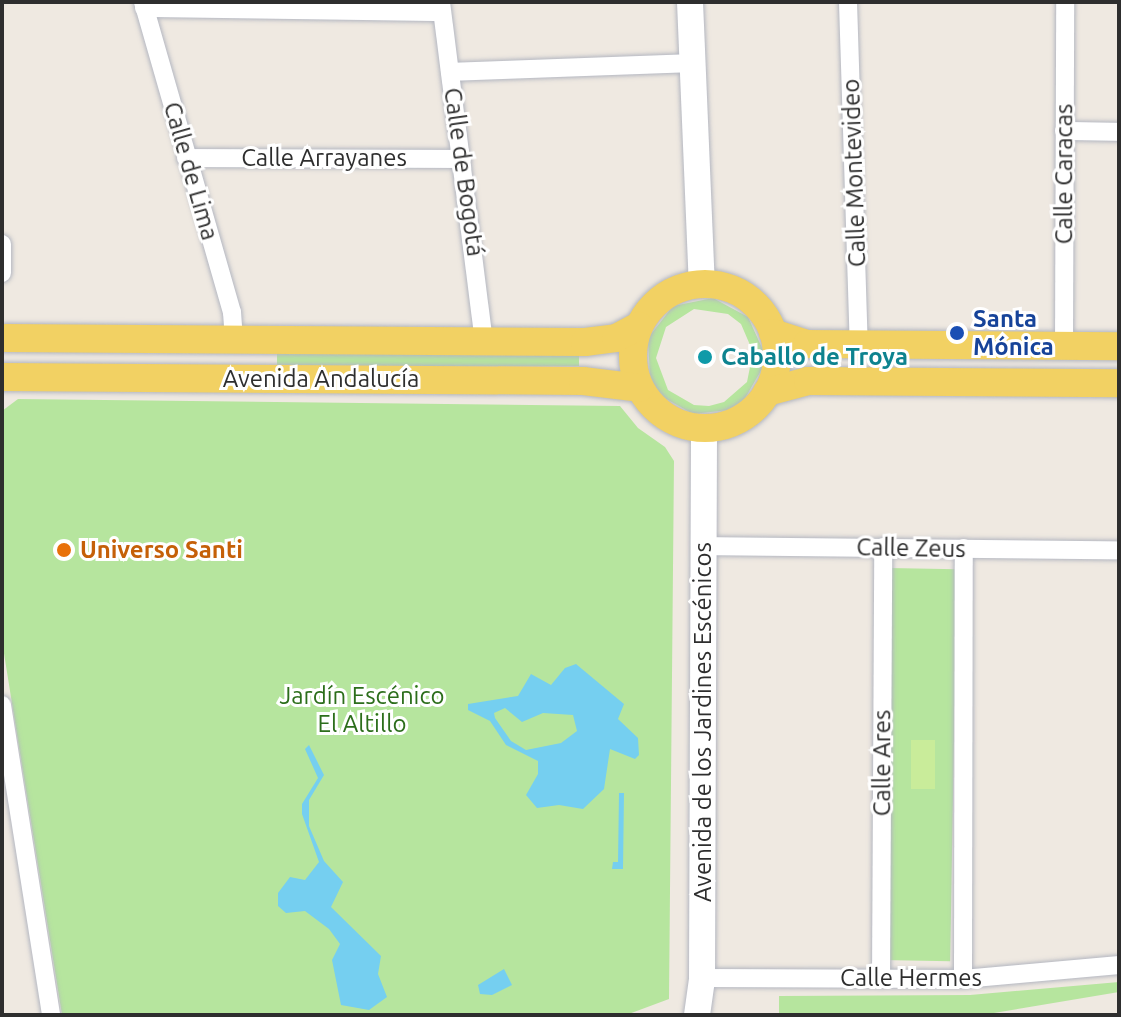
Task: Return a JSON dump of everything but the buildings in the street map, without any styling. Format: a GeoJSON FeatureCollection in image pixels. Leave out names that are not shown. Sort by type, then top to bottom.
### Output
{"type":"FeatureCollection","features":[{"type":"Feature","properties":{"kind":"main road"},"geometry":{"type":"LineString","coordinates":[[702,283],[746,296],[773,333],[777,355],[767,392],[747,415],[704,429],[680,424],[658,412],[640,388],[633,344],[639,326],[657,301],[678,288],[702,283]]}},
{"type":"Feature","properties":{"kind":"main road","name":"Avenida Andalucía"},"geometry":{"type":"LineString","coordinates":[[4,334],[234,340],[602,342],[639,326]]}},
{"type":"Feature","properties":{"kind":"main road"},"geometry":{"type":"LineString","coordinates":[[773,333],[807,344],[1119,346]]}},
{"type":"Feature","properties":{"kind":"main road"},"geometry":{"type":"LineString","coordinates":[[2,375],[9,357],[4,334]]}},
{"type":"Feature","properties":{"kind":"main road","name":"Avenida Andalucía"},"geometry":{"type":"LineString","coordinates":[[2,375],[583,381],[640,388]]}},
{"type":"Feature","properties":{"kind":"main road"},"geometry":{"type":"LineString","coordinates":[[767,392],[808,381],[1119,383]]}},
{"type":"Feature","properties":{"kind":"street"},"geometry":{"type":"LineString","coordinates":[[690,2],[702,283]]}},
{"type":"Feature","properties":{"kind":"street","name":"Calle Montevideo"},"geometry":{"type":"LineString","coordinates":[[848,2],[859,345]]}},
{"type":"Feature","properties":{"kind":"street","name":"Calle Caracas"},"geometry":{"type":"LineString","coordinates":[[1064,346],[1065,2]]}},
{"type":"Feature","properties":{"kind":"street"},"geometry":{"type":"LineString","coordinates":[[144,5],[442,7]]}},
{"type":"Feature","properties":{"kind":"street","name":"Calle de Lima"},"geometry":{"type":"LineString","coordinates":[[144,5],[232,312],[234,340]]}},
{"type":"Feature","properties":{"kind":"street","name":"Calle de Bogotá"},"geometry":{"type":"LineString","coordinates":[[442,7],[484,341]]}},
{"type":"Feature","properties":{"kind":"street"},"geometry":{"type":"LineString","coordinates":[[450,72],[692,63]]}},
{"type":"Feature","properties":{"kind":"street"},"geometry":{"type":"LineString","coordinates":[[1064,131],[1119,132]]}},
{"type":"Feature","properties":{"kind":"street","name":"Calle Arrayanes"},"geometry":{"type":"LineString","coordinates":[[186,158],[462,159]]}},
{"type":"Feature","properties":{"kind":"street"},"geometry":{"type":"LineString","coordinates":[[2,244],[2,273]]}},
{"type":"Feature","properties":{"kind":"street","name":"Avenida de los Jardines Escénicos"},"geometry":{"type":"LineString","coordinates":[[697,1015],[702,978],[704,429]]}},
{"type":"Feature","properties":{"kind":"street","name":"Calle Zeus"},"geometry":{"type":"LineString","coordinates":[[703,546],[1119,550]]}},
{"type":"Feature","properties":{"kind":"street","name":"Calle Ares"},"geometry":{"type":"LineString","coordinates":[[881,979],[883,547]]}},
{"type":"Feature","properties":{"kind":"street"},"geometry":{"type":"LineString","coordinates":[[963,979],[964,548]]}},
{"type":"Feature","properties":{"kind":"street"},"geometry":{"type":"LineString","coordinates":[[2,705],[11,812],[51,1015]]}},
{"type":"Feature","properties":{"kind":"street","name":"Calle Hermes"},"geometry":{"type":"LineString","coordinates":[[702,978],[963,979],[1119,965]]}},
{"type":"Feature","properties":{"kind":"green space"},"geometry":{"type":"Polygon","coordinates":[[[713,298],[748,317],[763,350],[762,369],[744,400],[729,410],[693,414],[661,396],[650,379],[648,338],[673,306],[713,298]],[[694,309],[666,327],[656,358],[668,390],[694,405],[709,406],[724,402],[747,382],[753,352],[741,324],[728,314],[694,309]]]}},
{"type":"Feature","properties":{"kind":"green space"},"geometry":{"type":"Polygon","coordinates":[[[277,352],[579,352],[579,366],[277,366],[277,352]]]}},
{"type":"Feature","properties":{"kind":"green space","name":"Jardín Escénico El Altillo"},"geometry":{"type":"Polygon","coordinates":[[[18,399],[620,406],[638,428],[665,447],[674,461],[669,999],[626,1015],[62,1015],[2,641],[2,411],[18,399]]]}},
{"type":"Feature","properties":{"kind":"green space"},"geometry":{"type":"Polygon","coordinates":[[[889,568],[957,569],[950,961],[882,960],[889,568]]]}},
{"type":"Feature","properties":{"kind":"green space"},"geometry":{"type":"Polygon","coordinates":[[[911,740],[935,740],[935,789],[911,789],[911,740]]]}},
{"type":"Feature","properties":{"kind":"green space"},"geometry":{"type":"Polygon","coordinates":[[[1119,982],[1119,992],[982,1015],[779,1015],[779,996],[970,995],[1119,982]]]}},
{"type":"Feature","properties":{"kind":"water"},"geometry":{"type":"Polygon","coordinates":[[[576,664],[624,704],[618,719],[638,738],[639,755],[635,759],[610,749],[604,789],[583,809],[559,805],[537,808],[526,795],[538,774],[538,761],[506,745],[490,721],[468,710],[468,704],[518,696],[531,674],[551,685],[565,668],[576,664]],[[505,708],[494,713],[511,741],[526,750],[561,743],[577,731],[573,715],[543,713],[522,722],[505,708]]]}},
{"type":"Feature","properties":{"kind":"water"},"geometry":{"type":"Polygon","coordinates":[[[309,745],[324,775],[309,800],[309,826],[324,861],[343,882],[331,907],[381,956],[378,974],[387,997],[369,1010],[341,1005],[332,960],[340,944],[329,929],[305,911],[286,913],[278,906],[278,893],[290,877],[305,880],[319,862],[302,814],[302,804],[318,778],[305,749],[309,745]]]}},
{"type":"Feature","properties":{"kind":"water"},"geometry":{"type":"Polygon","coordinates":[[[619,793],[624,793],[623,869],[612,869],[613,862],[618,862],[619,793]]]}},
{"type":"Feature","properties":{"kind":"water"},"geometry":{"type":"Polygon","coordinates":[[[504,969],[512,985],[492,995],[480,994],[478,985],[504,969]]]}},
{"type":"Feature","properties":{"kind":"place","name":"Santa Mónica"},"geometry":{"type":"Point","coordinates":[957,333]}},
{"type":"Feature","properties":{"kind":"place","name":"Caballo de Troya"},"geometry":{"type":"Point","coordinates":[705,357]}},
{"type":"Feature","properties":{"kind":"place","name":"Universo Santi"},"geometry":{"type":"Point","coordinates":[64,550]}}]}
